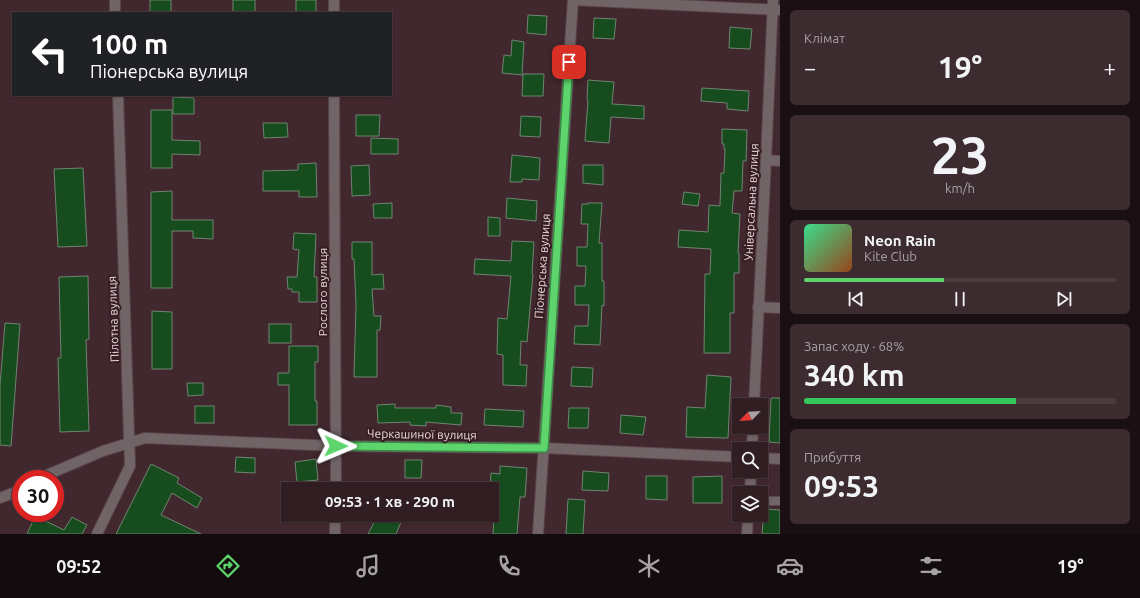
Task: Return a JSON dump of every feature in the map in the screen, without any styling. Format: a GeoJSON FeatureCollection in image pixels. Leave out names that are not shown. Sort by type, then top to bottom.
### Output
{"type":"FeatureCollection","features":[{"type":"Feature","properties":{"kind":"street"},"geometry":{"type":"LineString","coordinates":[[115,0],[115,12]]}},
{"type":"Feature","properties":{"kind":"street"},"geometry":{"type":"LineString","coordinates":[[334,0],[334,12]]}},
{"type":"Feature","properties":{"kind":"street"},"geometry":{"type":"LineString","coordinates":[[573,0],[775,7]]}},
{"type":"Feature","properties":{"kind":"street","name":"Піонерська вулиця"},"geometry":{"type":"LineString","coordinates":[[538,534],[573,0]]}},
{"type":"Feature","properties":{"kind":"street","name":"Універсальна вулиця"},"geometry":{"type":"LineString","coordinates":[[754,398],[775,7]]}},
{"type":"Feature","properties":{"kind":"street","name":"Пілотна вулиця"},"geometry":{"type":"LineString","coordinates":[[97,534],[130,466],[118,96]]}},
{"type":"Feature","properties":{"kind":"street","name":"Рослого вулиця"},"geometry":{"type":"LineString","coordinates":[[334,96],[336,482]]}},
{"type":"Feature","properties":{"kind":"street"},"geometry":{"type":"LineString","coordinates":[[766,160],[780,161]]}},
{"type":"Feature","properties":{"kind":"street"},"geometry":{"type":"LineString","coordinates":[[758,307],[780,308]]}},
{"type":"Feature","properties":{"kind":"street","name":"Черкашиної вулиця"},"geometry":{"type":"LineString","coordinates":[[59,470],[103,451],[145,438],[336,446],[544,448],[732,457]]}},
{"type":"Feature","properties":{"kind":"street"},"geometry":{"type":"LineString","coordinates":[[768,458],[780,459]]}},
{"type":"Feature","properties":{"kind":"street"},"geometry":{"type":"LineString","coordinates":[[0,498],[12,493]]}},
{"type":"Feature","properties":{"kind":"street"},"geometry":{"type":"LineString","coordinates":[[335,522],[335,534]]}},
{"type":"Feature","properties":{"kind":"street"},"geometry":{"type":"LineString","coordinates":[[747,534],[748,522]]}},
{"type":"Feature","properties":{"kind":"lane"},"geometry":{"type":"LineString","coordinates":[[768,501],[780,501]]}},
{"type":"Feature","properties":{"kind":"building"},"geometry":{"type":"Polygon","coordinates":[[[150,0],[171,0],[171,12],[150,12],[150,0]]]}},
{"type":"Feature","properties":{"kind":"building"},"geometry":{"type":"Polygon","coordinates":[[[233,0],[255,0],[255,12],[233,12],[233,0]]]}},
{"type":"Feature","properties":{"kind":"building"},"geometry":{"type":"Polygon","coordinates":[[[296,0],[316,0],[316,12],[296,12],[296,0]]]}},
{"type":"Feature","properties":{"kind":"building"},"geometry":{"type":"Polygon","coordinates":[[[528,15],[547,16],[546,35],[527,33],[528,15]]]}},
{"type":"Feature","properties":{"kind":"building"},"geometry":{"type":"Polygon","coordinates":[[[594,18],[616,19],[614,39],[593,38],[594,18]]]}},
{"type":"Feature","properties":{"kind":"building"},"geometry":{"type":"Polygon","coordinates":[[[730,27],[752,29],[750,49],[729,48],[730,27]]]}},
{"type":"Feature","properties":{"kind":"building"},"geometry":{"type":"Polygon","coordinates":[[[512,40],[524,42],[522,75],[502,73],[504,55],[511,56],[512,40]]]}},
{"type":"Feature","properties":{"kind":"building"},"geometry":{"type":"Polygon","coordinates":[[[523,74],[544,74],[543,96],[522,96],[523,74]]]}},
{"type":"Feature","properties":{"kind":"building"},"geometry":{"type":"Polygon","coordinates":[[[588,80],[614,82],[612,104],[644,106],[644,119],[611,117],[609,143],[585,141],[588,80]]]}},
{"type":"Feature","properties":{"kind":"building"},"geometry":{"type":"Polygon","coordinates":[[[702,88],[749,91],[748,111],[727,109],[727,103],[701,101],[702,88]]]}},
{"type":"Feature","properties":{"kind":"building"},"geometry":{"type":"Polygon","coordinates":[[[173,97],[194,98],[194,114],[173,114],[173,97]]]}},
{"type":"Feature","properties":{"kind":"building"},"geometry":{"type":"Polygon","coordinates":[[[151,110],[172,110],[172,140],[200,141],[200,155],[172,154],[172,168],[151,168],[151,110]]]}},
{"type":"Feature","properties":{"kind":"building"},"geometry":{"type":"Polygon","coordinates":[[[356,115],[380,115],[379,136],[356,136],[356,115]]]}},
{"type":"Feature","properties":{"kind":"building"},"geometry":{"type":"Polygon","coordinates":[[[521,116],[541,117],[540,137],[520,136],[521,116]]]}},
{"type":"Feature","properties":{"kind":"building"},"geometry":{"type":"Polygon","coordinates":[[[263,123],[287,123],[288,137],[264,138],[263,123]]]}},
{"type":"Feature","properties":{"kind":"building"},"geometry":{"type":"Polygon","coordinates":[[[722,129],[747,130],[746,161],[743,161],[742,191],[734,191],[732,213],[740,214],[738,253],[739,273],[734,273],[734,313],[730,313],[730,353],[704,353],[705,274],[710,274],[711,249],[678,247],[679,230],[708,232],[709,205],[720,206],[721,173],[724,173],[725,149],[724,144],[722,144],[722,129]]]}},
{"type":"Feature","properties":{"kind":"building"},"geometry":{"type":"Polygon","coordinates":[[[371,138],[398,139],[398,154],[371,154],[371,138]]]}},
{"type":"Feature","properties":{"kind":"building"},"geometry":{"type":"Polygon","coordinates":[[[512,155],[540,158],[539,180],[522,179],[522,182],[510,182],[512,155]]]}},
{"type":"Feature","properties":{"kind":"building"},"geometry":{"type":"Polygon","coordinates":[[[316,163],[317,197],[299,197],[299,191],[263,191],[263,171],[298,170],[298,164],[316,163]]]}},
{"type":"Feature","properties":{"kind":"building"},"geometry":{"type":"Polygon","coordinates":[[[369,165],[370,195],[352,196],[351,166],[369,165]]]}},
{"type":"Feature","properties":{"kind":"building"},"geometry":{"type":"Polygon","coordinates":[[[583,165],[603,165],[603,185],[583,183],[583,165]]]}},
{"type":"Feature","properties":{"kind":"building"},"geometry":{"type":"Polygon","coordinates":[[[83,168],[87,246],[58,247],[54,169],[83,168]]]}},
{"type":"Feature","properties":{"kind":"building"},"geometry":{"type":"Polygon","coordinates":[[[172,191],[172,220],[213,220],[213,239],[193,238],[193,231],[172,231],[172,288],[151,288],[151,192],[172,191]]]}},
{"type":"Feature","properties":{"kind":"building"},"geometry":{"type":"Polygon","coordinates":[[[684,192],[700,194],[698,206],[682,204],[684,192]]]}},
{"type":"Feature","properties":{"kind":"building"},"geometry":{"type":"Polygon","coordinates":[[[507,198],[537,201],[536,221],[506,218],[507,198]]]}},
{"type":"Feature","properties":{"kind":"building"},"geometry":{"type":"Polygon","coordinates":[[[392,203],[392,218],[374,218],[373,204],[392,203]]]}},
{"type":"Feature","properties":{"kind":"building"},"geometry":{"type":"Polygon","coordinates":[[[602,203],[599,243],[602,243],[602,281],[604,281],[604,306],[602,305],[600,345],[574,344],[575,326],[588,326],[589,305],[575,305],[575,286],[585,286],[586,266],[577,266],[577,247],[587,247],[588,224],[581,224],[582,204],[602,203]]]}},
{"type":"Feature","properties":{"kind":"building"},"geometry":{"type":"Polygon","coordinates":[[[488,217],[500,218],[500,236],[488,236],[488,217]]]}},
{"type":"Feature","properties":{"kind":"building"},"geometry":{"type":"Polygon","coordinates":[[[294,233],[316,234],[314,277],[317,277],[317,302],[299,302],[299,292],[292,292],[292,289],[288,289],[287,277],[297,277],[299,250],[293,249],[294,233]]]}},
{"type":"Feature","properties":{"kind":"building"},"geometry":{"type":"Polygon","coordinates":[[[512,241],[534,242],[533,274],[527,342],[521,341],[520,365],[527,365],[526,386],[503,385],[503,355],[497,354],[498,318],[507,319],[511,276],[474,274],[475,259],[511,261],[512,241]]]}},
{"type":"Feature","properties":{"kind":"building"},"geometry":{"type":"Polygon","coordinates":[[[352,242],[372,242],[372,275],[383,274],[384,289],[372,289],[374,316],[381,316],[380,330],[377,330],[377,377],[354,377],[356,305],[352,242]]]}},
{"type":"Feature","properties":{"kind":"building"},"geometry":{"type":"Polygon","coordinates":[[[88,276],[89,339],[86,340],[89,431],[60,432],[58,358],[61,358],[59,277],[88,276]]]}},
{"type":"Feature","properties":{"kind":"building"},"geometry":{"type":"Polygon","coordinates":[[[152,311],[172,312],[172,369],[152,369],[152,311]]]}},
{"type":"Feature","properties":{"kind":"building"},"geometry":{"type":"Polygon","coordinates":[[[5,323],[20,324],[11,446],[0,445],[0,385],[5,323]]]}},
{"type":"Feature","properties":{"kind":"building"},"geometry":{"type":"Polygon","coordinates":[[[269,324],[291,324],[291,343],[269,343],[269,324]]]}},
{"type":"Feature","properties":{"kind":"building"},"geometry":{"type":"Polygon","coordinates":[[[289,346],[318,346],[318,362],[315,362],[315,401],[317,401],[317,425],[289,425],[289,385],[278,385],[278,373],[289,373],[289,346]]]}},
{"type":"Feature","properties":{"kind":"building"},"geometry":{"type":"Polygon","coordinates":[[[572,367],[593,368],[592,387],[571,386],[572,367]]]}},
{"type":"Feature","properties":{"kind":"building"},"geometry":{"type":"Polygon","coordinates":[[[707,375],[731,377],[728,438],[686,437],[687,407],[705,408],[707,375]]]}},
{"type":"Feature","properties":{"kind":"building"},"geometry":{"type":"Polygon","coordinates":[[[187,383],[203,383],[203,395],[188,396],[187,383]]]}},
{"type":"Feature","properties":{"kind":"building"},"geometry":{"type":"Polygon","coordinates":[[[771,398],[780,398],[780,443],[769,442],[771,398]]]}},
{"type":"Feature","properties":{"kind":"building"},"geometry":{"type":"Polygon","coordinates":[[[395,404],[395,408],[436,408],[436,405],[451,407],[451,413],[462,413],[461,425],[426,422],[426,426],[410,425],[410,422],[378,423],[377,405],[395,404]]]}},
{"type":"Feature","properties":{"kind":"building"},"geometry":{"type":"Polygon","coordinates":[[[195,406],[214,406],[214,423],[195,423],[195,406]]]}},
{"type":"Feature","properties":{"kind":"building"},"geometry":{"type":"Polygon","coordinates":[[[569,408],[589,408],[588,428],[568,428],[569,408]]]}},
{"type":"Feature","properties":{"kind":"building"},"geometry":{"type":"Polygon","coordinates":[[[485,409],[524,411],[523,427],[484,425],[485,409]]]}},
{"type":"Feature","properties":{"kind":"building"},"geometry":{"type":"Polygon","coordinates":[[[621,415],[646,417],[643,435],[620,433],[621,415]]]}},
{"type":"Feature","properties":{"kind":"building"},"geometry":{"type":"Polygon","coordinates":[[[236,457],[255,458],[255,473],[235,472],[236,457]]]}},
{"type":"Feature","properties":{"kind":"building"},"geometry":{"type":"Polygon","coordinates":[[[316,459],[318,480],[297,482],[295,462],[316,459]]]}},
{"type":"Feature","properties":{"kind":"building"},"geometry":{"type":"Polygon","coordinates":[[[405,460],[422,460],[421,478],[405,478],[405,460]]]}},
{"type":"Feature","properties":{"kind":"building"},"geometry":{"type":"Polygon","coordinates":[[[151,464],[179,478],[177,483],[202,498],[197,508],[172,493],[161,515],[201,534],[116,534],[151,464]]]}},
{"type":"Feature","properties":{"kind":"building"},"geometry":{"type":"Polygon","coordinates":[[[500,466],[527,468],[525,497],[520,497],[517,534],[493,534],[494,522],[499,522],[499,482],[490,482],[491,473],[500,474],[500,466]]]}},
{"type":"Feature","properties":{"kind":"building"},"geometry":{"type":"Polygon","coordinates":[[[583,471],[609,473],[608,491],[582,490],[583,471]]]}},
{"type":"Feature","properties":{"kind":"building"},"geometry":{"type":"Polygon","coordinates":[[[646,476],[667,476],[667,500],[646,499],[646,476]]]}},
{"type":"Feature","properties":{"kind":"building"},"geometry":{"type":"Polygon","coordinates":[[[722,476],[722,503],[693,503],[693,477],[722,476]]]}},
{"type":"Feature","properties":{"kind":"building"},"geometry":{"type":"Polygon","coordinates":[[[568,499],[585,500],[583,534],[566,534],[568,499]]]}},
{"type":"Feature","properties":{"kind":"building"},"geometry":{"type":"Polygon","coordinates":[[[768,509],[780,510],[780,534],[762,534],[763,522],[768,522],[768,509]]]}},
{"type":"Feature","properties":{"kind":"building"},"geometry":{"type":"Polygon","coordinates":[[[72,517],[87,525],[82,534],[27,534],[32,522],[47,522],[64,530],[72,517]]]}},
{"type":"Feature","properties":{"kind":"building"},"geometry":{"type":"Polygon","coordinates":[[[374,522],[401,522],[396,534],[368,534],[374,522]]]}},
{"type":"Feature","properties":{"kind":"route"},"geometry":{"type":"LineString","coordinates":[[336,446],[544,448],[569,62]]}}]}
